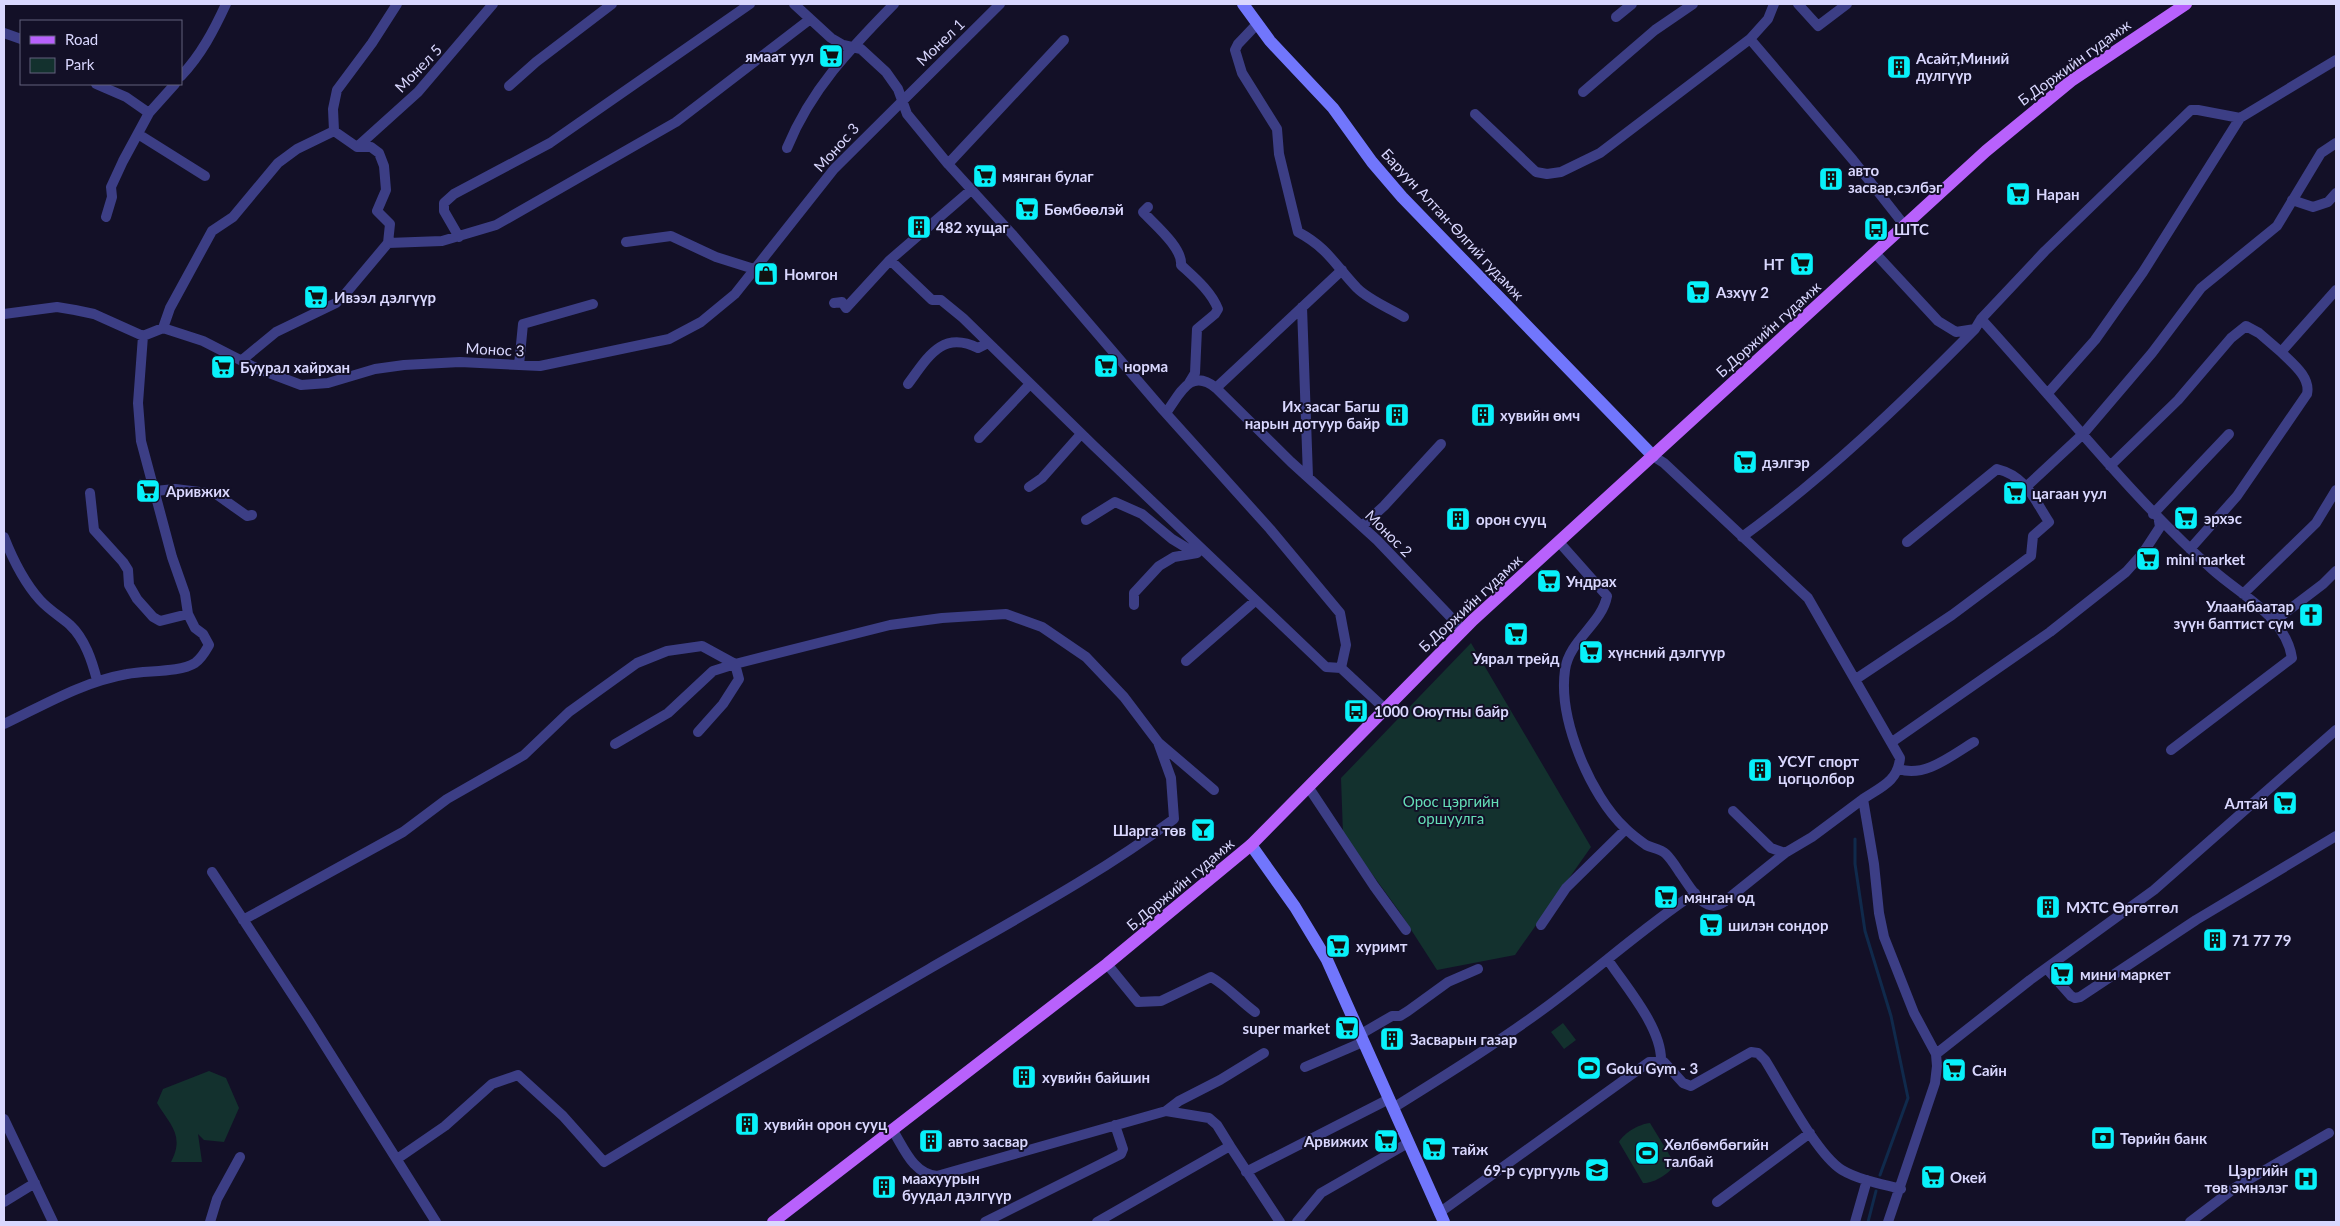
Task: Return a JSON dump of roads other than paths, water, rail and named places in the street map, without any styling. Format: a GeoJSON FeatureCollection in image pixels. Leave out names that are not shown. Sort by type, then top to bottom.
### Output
{"type":"FeatureCollection","features":[{"type":"Feature","properties":{"kind":"main road","name":"Баруун Алтан-Өлгий гудамж"},"geometry":{"type":"LineString","coordinates":[[1243,4],[1281,53],[1329,102],[1372,162],[1402,197],[1653,456]]}},
{"type":"Feature","properties":{"kind":"main road","name":"Б.Доржийн гудамж"},"geometry":{"type":"LineString","coordinates":[[773,1222],[1106,964],[1251,846],[1384,708],[1463,630],[1986,151],[2047,99],[2186,4]]}},
{"type":"Feature","properties":{"kind":"main road"},"geometry":{"type":"LineString","coordinates":[[1251,846],[1295,906],[1326,960],[1441,1217]]}},
{"type":"Feature","properties":{"kind":"street"},"geometry":{"type":"LineString","coordinates":[[182,75],[192,65],[213,32],[226,4]]}},
{"type":"Feature","properties":{"kind":"street"},"geometry":{"type":"LineString","coordinates":[[334,131],[333,109],[337,90],[372,44],[397,4]]}},
{"type":"Feature","properties":{"kind":"street","name":"Монел 5"},"geometry":{"type":"LineString","coordinates":[[357,147],[418,92],[493,4]]}},
{"type":"Feature","properties":{"kind":"street"},"geometry":{"type":"LineString","coordinates":[[509,86],[536,62],[612,4]]}},
{"type":"Feature","properties":{"kind":"street"},"geometry":{"type":"LineString","coordinates":[[459,237],[444,211],[444,203],[454,194],[482,177],[550,143],[750,4]]}},
{"type":"Feature","properties":{"kind":"street"},"geometry":{"type":"LineString","coordinates":[[794,4],[832,38],[850,48],[861,49],[886,72],[898,89],[907,114],[948,164],[1012,234],[1166,414],[1270,529],[1340,613],[1346,645],[1341,668]]}},
{"type":"Feature","properties":{"kind":"street"},"geometry":{"type":"LineString","coordinates":[[786,148],[798,120],[830,73],[850,48],[894,4]]}},
{"type":"Feature","properties":{"kind":"street","name":"Монел 1"},"geometry":{"type":"LineString","coordinates":[[901,101],[1000,4]]}},
{"type":"Feature","properties":{"kind":"street"},"geometry":{"type":"LineString","coordinates":[[1616,17],[1632,4]]}},
{"type":"Feature","properties":{"kind":"street"},"geometry":{"type":"LineString","coordinates":[[1583,92],[1656,30],[1693,4]]}},
{"type":"Feature","properties":{"kind":"street"},"geometry":{"type":"LineString","coordinates":[[1475,114],[1536,172],[1547,174],[1561,172],[1600,154],[1750,39],[1768,18],[1774,4]]}},
{"type":"Feature","properties":{"kind":"street"},"geometry":{"type":"LineString","coordinates":[[1798,4],[1818,26],[1847,4]]}},
{"type":"Feature","properties":{"kind":"street"},"geometry":{"type":"LineString","coordinates":[[388,243],[442,241],[496,226],[676,122],[810,20]]}},
{"type":"Feature","properties":{"kind":"street"},"geometry":{"type":"LineString","coordinates":[[1257,24],[1238,44],[1235,50],[1242,73],[1278,129],[1279,154],[1298,232],[1315,241],[1358,289],[1404,317]]}},
{"type":"Feature","properties":{"kind":"street"},"geometry":{"type":"LineString","coordinates":[[4,33],[20,39]]}},
{"type":"Feature","properties":{"kind":"street"},"geometry":{"type":"LineString","coordinates":[[1750,39],[1853,160],[1905,226]]}},
{"type":"Feature","properties":{"kind":"street"},"geometry":{"type":"LineString","coordinates":[[948,164],[1064,40]]}},
{"type":"Feature","properties":{"kind":"street"},"geometry":{"type":"LineString","coordinates":[[2048,393],[2095,340],[2144,272],[2240,118],[2336,60]]}},
{"type":"Feature","properties":{"kind":"street"},"geometry":{"type":"LineString","coordinates":[[98,85],[126,96],[148,113]]}},
{"type":"Feature","properties":{"kind":"street"},"geometry":{"type":"LineString","coordinates":[[106,217],[112,196],[111,187],[148,113],[174,85]]}},
{"type":"Feature","properties":{"kind":"street","name":"Монос 3"},"geometry":{"type":"LineString","coordinates":[[163,328],[203,342],[301,385],[328,383],[375,368],[404,365],[460,362],[540,366],[669,339],[701,322],[735,294],[834,169],[901,101]]}},
{"type":"Feature","properties":{"kind":"street"},"geometry":{"type":"LineString","coordinates":[[1742,536],[1791,502],[1882,422],[1974,329],[1981,319],[2045,251],[2191,110],[2240,118]]}},
{"type":"Feature","properties":{"kind":"street"},"geometry":{"type":"LineString","coordinates":[[242,360],[276,332],[336,303],[388,243],[390,224],[377,211],[386,194],[384,166],[379,153],[371,147],[357,147],[334,131]]}},
{"type":"Feature","properties":{"kind":"street"},"geometry":{"type":"LineString","coordinates":[[4,314],[57,307],[94,314],[143,336],[163,328],[170,308],[212,231],[233,217],[278,163],[297,149],[334,131]]}},
{"type":"Feature","properties":{"kind":"street"},"geometry":{"type":"LineString","coordinates":[[138,134],[205,176]]}},
{"type":"Feature","properties":{"kind":"street"},"geometry":{"type":"LineString","coordinates":[[2026,486],[2083,434],[2152,353],[2201,288],[2276,226],[2321,154],[2336,143]]}},
{"type":"Feature","properties":{"kind":"street"},"geometry":{"type":"LineString","coordinates":[[834,303],[842,302],[846,308],[890,260],[971,190]]}},
{"type":"Feature","properties":{"kind":"street"},"geometry":{"type":"LineString","coordinates":[[2292,200],[2314,208],[2328,202],[2336,193]]}},
{"type":"Feature","properties":{"kind":"street"},"geometry":{"type":"LineString","coordinates":[[1148,206],[1142,212],[1176,248],[1182,258],[1181,265],[1200,282],[1215,301],[1218,309],[1215,314],[1197,329],[1195,373],[1166,414]]}},
{"type":"Feature","properties":{"kind":"street"},"geometry":{"type":"LineString","coordinates":[[626,242],[671,236],[716,257],[754,269]]}},
{"type":"Feature","properties":{"kind":"street"},"geometry":{"type":"LineString","coordinates":[[1875,253],[1938,321],[1956,332],[1974,329]]}},
{"type":"Feature","properties":{"kind":"street"},"geometry":{"type":"LineString","coordinates":[[890,260],[932,300],[941,300],[956,312],[1200,553],[1256,601],[1326,668],[1341,668],[1384,708]]}},
{"type":"Feature","properties":{"kind":"street"},"geometry":{"type":"LineString","coordinates":[[1189,383],[1200,379],[1207,380],[1216,388],[1342,270]]}},
{"type":"Feature","properties":{"kind":"street"},"geometry":{"type":"LineString","coordinates":[[2281,352],[2336,290]]}},
{"type":"Feature","properties":{"kind":"street"},"geometry":{"type":"LineString","coordinates":[[518,365],[522,324],[593,304]]}},
{"type":"Feature","properties":{"kind":"street"},"geometry":{"type":"LineString","coordinates":[[1302,307],[1308,477]]}},
{"type":"Feature","properties":{"kind":"street"},"geometry":{"type":"LineString","coordinates":[[1981,319],[2156,518],[2273,622],[2291,647],[2292,658],[2171,750]]}},
{"type":"Feature","properties":{"kind":"street"},"geometry":{"type":"LineString","coordinates":[[2110,466],[2178,400],[2231,338],[2246,326],[2260,333],[2298,368],[2308,388],[2307,394],[2237,496],[2190,549]]}},
{"type":"Feature","properties":{"kind":"street"},"geometry":{"type":"LineString","coordinates":[[4,724],[98,680],[194,664],[203,656],[209,645],[188,614],[185,594],[172,557],[140,431],[138,403],[143,336]]}},
{"type":"Feature","properties":{"kind":"street"},"geometry":{"type":"LineString","coordinates":[[908,384],[932,351],[944,344],[966,342],[978,348],[988,343]]}},
{"type":"Feature","properties":{"kind":"street"},"geometry":{"type":"LineString","coordinates":[[979,438],[1030,384]]}},
{"type":"Feature","properties":{"kind":"street","name":"Монос 2"},"geometry":{"type":"LineString","coordinates":[[1216,388],[1291,462],[1362,526],[1463,630]]}},
{"type":"Feature","properties":{"kind":"street"},"geometry":{"type":"LineString","coordinates":[[1029,487],[1042,478],[1081,434]]}},
{"type":"Feature","properties":{"kind":"street"},"geometry":{"type":"LineString","coordinates":[[2156,518],[2229,434]]}},
{"type":"Feature","properties":{"kind":"street"},"geometry":{"type":"LineString","coordinates":[[1362,526],[1384,506],[1441,444]]}},
{"type":"Feature","properties":{"kind":"street"},"geometry":{"type":"LineString","coordinates":[[1559,542],[1607,596],[1605,606],[1572,649],[1565,669],[1564,686],[1570,735],[1590,779],[1626,829],[1647,845],[1665,853],[1695,893],[1708,905],[1719,906],[1785,853],[1812,837],[1895,777],[1899,769],[1900,758],[1808,598],[1664,463],[1653,456]]}},
{"type":"Feature","properties":{"kind":"street"},"geometry":{"type":"LineString","coordinates":[[1856,679],[1952,616],[2031,556],[2033,536],[2049,522],[2026,486],[2012,473],[1997,470],[1907,542]]}},
{"type":"Feature","properties":{"kind":"street"},"geometry":{"type":"LineString","coordinates":[[155,490],[175,489],[216,494],[247,516],[252,515]]}},
{"type":"Feature","properties":{"kind":"street"},"geometry":{"type":"LineString","coordinates":[[2243,594],[2316,523],[2336,490]]}},
{"type":"Feature","properties":{"kind":"street"},"geometry":{"type":"LineString","coordinates":[[90,494],[94,530],[128,570],[129,585],[137,599],[160,622],[188,614]]}},
{"type":"Feature","properties":{"kind":"street"},"geometry":{"type":"LineString","coordinates":[[1086,520],[1115,502],[1142,514],[1172,539],[1200,553]]}},
{"type":"Feature","properties":{"kind":"street"},"geometry":{"type":"LineString","coordinates":[[1892,742],[2050,632],[2126,572],[2143,553],[2160,527],[2156,518]]}},
{"type":"Feature","properties":{"kind":"street"},"geometry":{"type":"LineString","coordinates":[[4,537],[16,568],[28,585],[41,601],[72,626],[92,658],[98,680]]}},
{"type":"Feature","properties":{"kind":"street"},"geometry":{"type":"LineString","coordinates":[[1134,605],[1134,593],[1159,566],[1174,557],[1200,553]]}},
{"type":"Feature","properties":{"kind":"street"},"geometry":{"type":"LineString","coordinates":[[2273,622],[2323,584],[2336,571]]}},
{"type":"Feature","properties":{"kind":"street"},"geometry":{"type":"LineString","coordinates":[[1186,661],[1256,601]]}},
{"type":"Feature","properties":{"kind":"street"},"geometry":{"type":"LineString","coordinates":[[615,744],[668,713],[713,671],[890,625],[942,618],[1006,614],[1042,627],[1086,657],[1124,697],[1158,742],[1214,790]]}},
{"type":"Feature","properties":{"kind":"street"},"geometry":{"type":"LineString","coordinates":[[243,920],[403,832],[447,799],[524,755],[569,712],[637,663],[667,651],[702,646],[735,664],[739,679],[723,704],[698,732]]}},
{"type":"Feature","properties":{"kind":"street"},"geometry":{"type":"LineString","coordinates":[[1936,1054],[2154,890],[2336,730]]}},
{"type":"Feature","properties":{"kind":"street"},"geometry":{"type":"LineString","coordinates":[[397,1159],[445,1126],[492,1084],[518,1075],[563,1116],[604,1162],[796,1046],[1082,881],[1141,844],[1174,819],[1171,778],[1158,742]]}},
{"type":"Feature","properties":{"kind":"street"},"geometry":{"type":"LineString","coordinates":[[1899,769],[1910,772],[1934,766],[1974,742]]}},
{"type":"Feature","properties":{"kind":"street"},"geometry":{"type":"LineString","coordinates":[[1308,788],[1406,930]]}},
{"type":"Feature","properties":{"kind":"street"},"geometry":{"type":"LineString","coordinates":[[1863,799],[1884,937],[1914,1013],[1936,1054],[1937,1066],[1936,1083],[1901,1189],[1888,1222]]}},
{"type":"Feature","properties":{"kind":"street"},"geometry":{"type":"LineString","coordinates":[[1733,811],[1771,848],[1785,853]]}},
{"type":"Feature","properties":{"kind":"street"},"geometry":{"type":"LineString","coordinates":[[1541,924],[1566,888],[1626,829]]}},
{"type":"Feature","properties":{"kind":"street"},"geometry":{"type":"LineString","coordinates":[[2047,969],[2071,996],[2075,998],[2080,997],[2196,920],[2336,836]]}},
{"type":"Feature","properties":{"kind":"street"},"geometry":{"type":"LineString","coordinates":[[212,872],[436,1222]]}},
{"type":"Feature","properties":{"kind":"street"},"geometry":{"type":"LineString","coordinates":[[1246,1172],[1391,1103],[1482,1052],[1550,1004],[1608,960],[1651,924],[1695,893]]}},
{"type":"Feature","properties":{"kind":"street"},"geometry":{"type":"LineString","coordinates":[[1608,960],[1653,1029],[1661,1049],[1661,1061]]}},
{"type":"Feature","properties":{"kind":"street"},"geometry":{"type":"LineString","coordinates":[[1106,964],[1138,1002],[1162,1001],[1211,977],[1220,982],[1255,1012]]}},
{"type":"Feature","properties":{"kind":"street"},"geometry":{"type":"LineString","coordinates":[[1305,1067],[1362,1038],[1392,1016],[1400,1016],[1448,982],[1478,970]]}},
{"type":"Feature","properties":{"kind":"street"},"geometry":{"type":"LineString","coordinates":[[892,1129],[917,1169],[927,1175],[937,1176],[1166,1111],[1179,1101],[1220,1080],[1264,1053]]}},
{"type":"Feature","properties":{"kind":"street"},"geometry":{"type":"LineString","coordinates":[[1441,1217],[1645,1064],[1652,1061],[1661,1061],[1668,1065],[1683,1083],[1691,1086],[1746,1054],[1758,1053],[1766,1062],[1810,1133],[1834,1165],[1845,1172],[1867,1180],[1901,1189]]}},
{"type":"Feature","properties":{"kind":"street"},"geometry":{"type":"LineString","coordinates":[[1166,1111],[1209,1118],[1217,1125],[1280,1222]]}},
{"type":"Feature","properties":{"kind":"street"},"geometry":{"type":"LineString","coordinates":[[4,1119],[53,1222]]}},
{"type":"Feature","properties":{"kind":"street"},"geometry":{"type":"LineString","coordinates":[[985,1222],[1121,1154],[1123,1149],[1115,1125]]}},
{"type":"Feature","properties":{"kind":"street"},"geometry":{"type":"LineString","coordinates":[[1717,1202],[1810,1133]]}},
{"type":"Feature","properties":{"kind":"street"},"geometry":{"type":"LineString","coordinates":[[2190,1222],[2236,1188],[2329,1133]]}},
{"type":"Feature","properties":{"kind":"street"},"geometry":{"type":"LineString","coordinates":[[1296,1222],[1321,1193],[1408,1143]]}},
{"type":"Feature","properties":{"kind":"street"},"geometry":{"type":"LineString","coordinates":[[1096,1222],[1230,1146]]}},
{"type":"Feature","properties":{"kind":"street"},"geometry":{"type":"LineString","coordinates":[[210,1222],[218,1199],[240,1157]]}},
{"type":"Feature","properties":{"kind":"street"},"geometry":{"type":"LineString","coordinates":[[1854,1222],[1867,1180]]}},
{"type":"Feature","properties":{"kind":"street"},"geometry":{"type":"LineString","coordinates":[[4,1202],[35,1183]]}},
{"type":"Feature","properties":{"kind":"waterway"},"geometry":{"type":"LineString","coordinates":[[1855,839],[1855,864],[1865,931],[1891,1016],[1908,1098],[1880,1175]]}},
{"type":"Feature","properties":{"kind":"waterway"},"geometry":{"type":"LineString","coordinates":[[1868,1222],[1876,1191]]}},
{"type":"Feature","properties":{"kind":"place","name":"ямаат уул"},"geometry":{"type":"Point","coordinates":[831,56]}},
{"type":"Feature","properties":{"kind":"place","name":"Асайт,Миний дулгүүр"},"geometry":{"type":"Point","coordinates":[1899,67]}},
{"type":"Feature","properties":{"kind":"place","name":"мянган булаг"},"geometry":{"type":"Point","coordinates":[985,176]}},
{"type":"Feature","properties":{"kind":"place","name":"авто засвар,сэлбэг"},"geometry":{"type":"Point","coordinates":[1831,179]}},
{"type":"Feature","properties":{"kind":"place","name":"Наран"},"geometry":{"type":"Point","coordinates":[2018,194]}},
{"type":"Feature","properties":{"kind":"place","name":"Бөмбөөлэй"},"geometry":{"type":"Point","coordinates":[1027,209]}},
{"type":"Feature","properties":{"kind":"place","name":"482 хущаг"},"geometry":{"type":"Point","coordinates":[919,227]}},
{"type":"Feature","properties":{"kind":"place","name":"ШТС"},"geometry":{"type":"Point","coordinates":[1876,229]}},
{"type":"Feature","properties":{"kind":"place","name":"HT"},"geometry":{"type":"Point","coordinates":[1802,264]}},
{"type":"Feature","properties":{"kind":"place","name":"Номгон"},"geometry":{"type":"Point","coordinates":[766,274]}},
{"type":"Feature","properties":{"kind":"place","name":"Азхүү 2"},"geometry":{"type":"Point","coordinates":[1698,292]}},
{"type":"Feature","properties":{"kind":"place","name":"Ивээл дэлгүүр"},"geometry":{"type":"Point","coordinates":[316,297]}},
{"type":"Feature","properties":{"kind":"place","name":"норма"},"geometry":{"type":"Point","coordinates":[1106,366]}},
{"type":"Feature","properties":{"kind":"place","name":"Буурал хайрхан"},"geometry":{"type":"Point","coordinates":[223,367]}},
{"type":"Feature","properties":{"kind":"place","name":"Их засаг Багш нарын дотуур байр"},"geometry":{"type":"Point","coordinates":[1397,415]}},
{"type":"Feature","properties":{"kind":"place","name":"хувийн өмч"},"geometry":{"type":"Point","coordinates":[1483,415]}},
{"type":"Feature","properties":{"kind":"place","name":"дэлгэр"},"geometry":{"type":"Point","coordinates":[1745,462]}},
{"type":"Feature","properties":{"kind":"place","name":"Аривжих"},"geometry":{"type":"Point","coordinates":[148,491]}},
{"type":"Feature","properties":{"kind":"place","name":"цагаан уул"},"geometry":{"type":"Point","coordinates":[2015,493]}},
{"type":"Feature","properties":{"kind":"place","name":"эрхэс"},"geometry":{"type":"Point","coordinates":[2186,518]}},
{"type":"Feature","properties":{"kind":"place","name":"орон сууц"},"geometry":{"type":"Point","coordinates":[1458,519]}},
{"type":"Feature","properties":{"kind":"place","name":"mini market"},"geometry":{"type":"Point","coordinates":[2148,559]}},
{"type":"Feature","properties":{"kind":"place","name":"Ундрах"},"geometry":{"type":"Point","coordinates":[1549,581]}},
{"type":"Feature","properties":{"kind":"place","name":"Улаанбаатар зүүн баптист сүм"},"geometry":{"type":"Point","coordinates":[2311,615]}},
{"type":"Feature","properties":{"kind":"place","name":"Уярал трейд"},"geometry":{"type":"Point","coordinates":[1516,634]}},
{"type":"Feature","properties":{"kind":"place","name":"хүнсний дэлгүүр"},"geometry":{"type":"Point","coordinates":[1591,652]}},
{"type":"Feature","properties":{"kind":"place","name":"1000 Оюутны байр"},"geometry":{"type":"Point","coordinates":[1356,711]}},
{"type":"Feature","properties":{"kind":"place","name":"УСУГ спорт цогцолбор"},"geometry":{"type":"Point","coordinates":[1760,770]}},
{"type":"Feature","properties":{"kind":"place","name":"Алтай"},"geometry":{"type":"Point","coordinates":[2285,803]}},
{"type":"Feature","properties":{"kind":"place","name":"Шарга төв"},"geometry":{"type":"Point","coordinates":[1203,830]}},
{"type":"Feature","properties":{"kind":"place","name":"мянган од"},"geometry":{"type":"Point","coordinates":[1666,897]}},
{"type":"Feature","properties":{"kind":"place","name":"МХТС Өргөтгөл"},"geometry":{"type":"Point","coordinates":[2048,907]}},
{"type":"Feature","properties":{"kind":"place","name":"шилэн сондор"},"geometry":{"type":"Point","coordinates":[1711,925]}},
{"type":"Feature","properties":{"kind":"place","name":"71 77 79"},"geometry":{"type":"Point","coordinates":[2215,940]}},
{"type":"Feature","properties":{"kind":"place","name":"хуримт"},"geometry":{"type":"Point","coordinates":[1338,946]}},
{"type":"Feature","properties":{"kind":"place","name":"мини маркет"},"geometry":{"type":"Point","coordinates":[2062,974]}},
{"type":"Feature","properties":{"kind":"place","name":"super market"},"geometry":{"type":"Point","coordinates":[1347,1028]}},
{"type":"Feature","properties":{"kind":"place","name":"Засварын газар"},"geometry":{"type":"Point","coordinates":[1392,1039]}},
{"type":"Feature","properties":{"kind":"place","name":"Goku Gym - 3"},"geometry":{"type":"Point","coordinates":[1589,1068]}},
{"type":"Feature","properties":{"kind":"place","name":"Сайн"},"geometry":{"type":"Point","coordinates":[1954,1070]}},
{"type":"Feature","properties":{"kind":"place","name":"хувийн байшин"},"geometry":{"type":"Point","coordinates":[1024,1077]}},
{"type":"Feature","properties":{"kind":"place","name":"хувийн орон сууц"},"geometry":{"type":"Point","coordinates":[747,1124]}},
{"type":"Feature","properties":{"kind":"place","name":"Төрийн банк"},"geometry":{"type":"Point","coordinates":[2103,1138]}},
{"type":"Feature","properties":{"kind":"place","name":"авто засвар"},"geometry":{"type":"Point","coordinates":[931,1141]}},
{"type":"Feature","properties":{"kind":"place","name":"Арвижих"},"geometry":{"type":"Point","coordinates":[1386,1141]}},
{"type":"Feature","properties":{"kind":"place","name":"тайж"},"geometry":{"type":"Point","coordinates":[1434,1149]}},
{"type":"Feature","properties":{"kind":"place","name":"Хөлбөмбөгийн талбай"},"geometry":{"type":"Point","coordinates":[1647,1153]}},
{"type":"Feature","properties":{"kind":"place","name":"69-р сургууль"},"geometry":{"type":"Point","coordinates":[1597,1170]}},
{"type":"Feature","properties":{"kind":"place","name":"Окей"},"geometry":{"type":"Point","coordinates":[1933,1177]}},
{"type":"Feature","properties":{"kind":"place","name":"Цэргийн төв эмнэлэг"},"geometry":{"type":"Point","coordinates":[2306,1179]}},
{"type":"Feature","properties":{"kind":"place","name":"маахуурын буудал дэлгүүр"},"geometry":{"type":"Point","coordinates":[884,1187]}},
{"type":"Feature","properties":{"kind":"park label","name":"Орос цэргийн оршуулга"},"geometry":{"type":"Point","coordinates":[1451,810]}}]}
